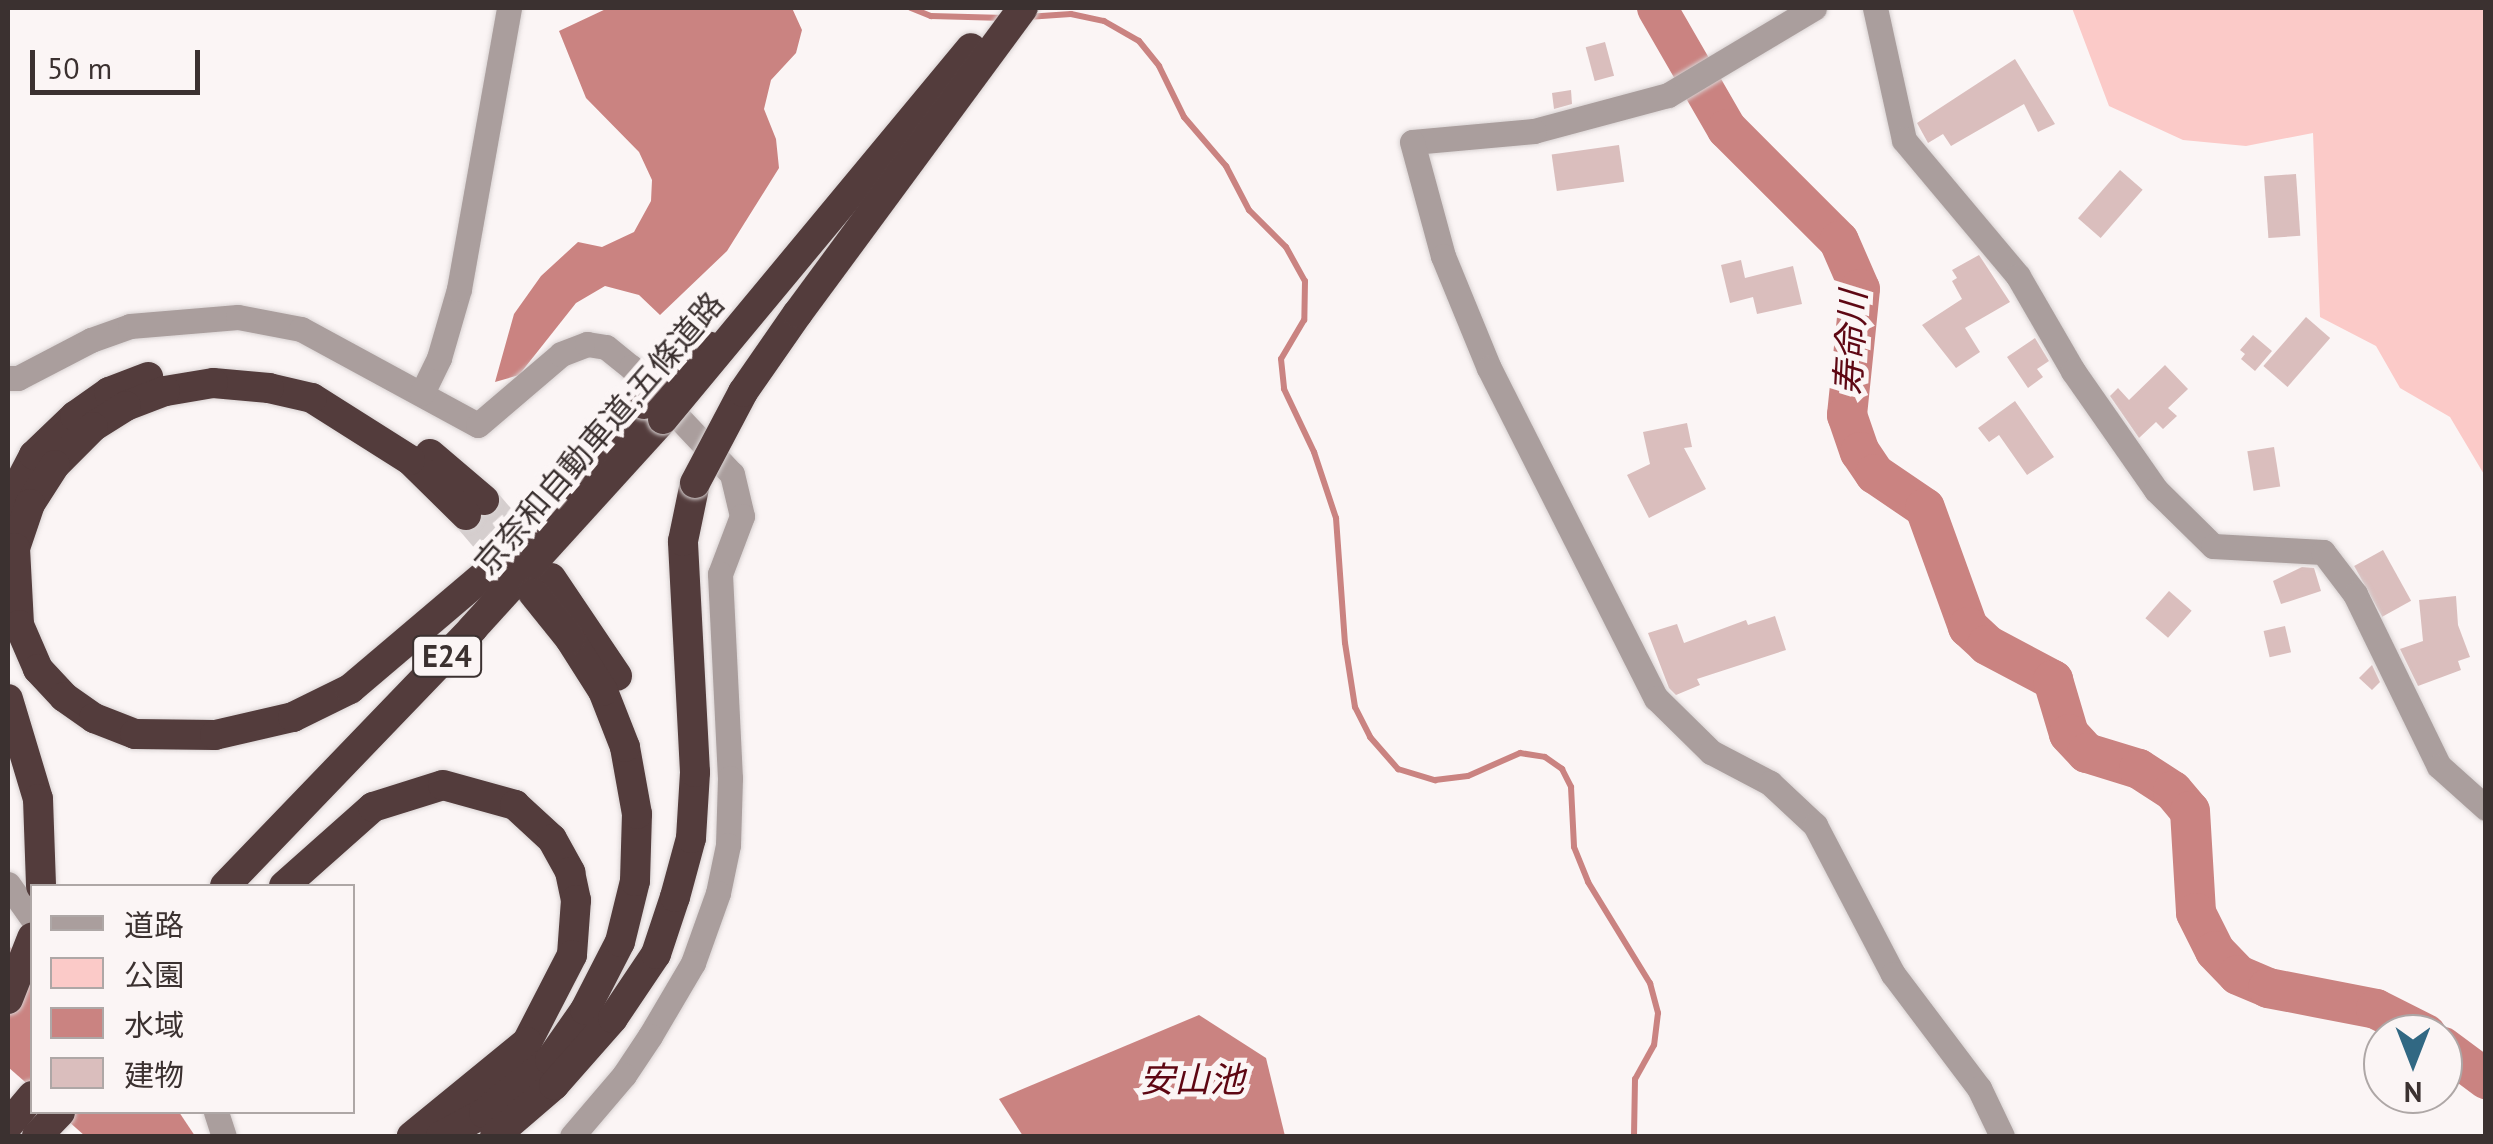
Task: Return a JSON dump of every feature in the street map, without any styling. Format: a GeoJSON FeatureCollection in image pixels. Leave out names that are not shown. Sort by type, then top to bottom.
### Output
{"type":"FeatureCollection","features":[{"type":"Feature","properties":{"kind":"highway","name":"京奈和自動車道;五條道路"},"geometry":{"type":"LineString","coordinates":[[227,884],[473,628],[654,411],[744,323],[1004,8]]}},
{"type":"Feature","properties":{"kind":"highway"},"geometry":{"type":"LineString","coordinates":[[495,1136],[554,1085],[613,1018],[656,954],[690,838],[694,711],[683,541],[695,483],[743,392],[798,312],[1023,8]]}},
{"type":"Feature","properties":{"kind":"highway"},"geometry":{"type":"LineString","coordinates":[[8,505],[34,455],[109,392],[163,372],[216,364],[268,370],[313,382],[374,412],[475,507],[312,398],[269,388],[213,383],[165,391],[126,406],[93,427],[55,465],[30,504],[15,548],[19,625],[38,669],[64,697],[94,718],[135,734],[216,735],[293,717],[350,689],[496,565],[654,411]]}},
{"type":"Feature","properties":{"kind":"highway"},"geometry":{"type":"LineString","coordinates":[[441,1136],[484,1112],[550,1060],[585,1010],[620,942],[635,881],[637,814],[625,747],[603,691],[542,585],[618,678],[642,736],[654,797],[652,855],[640,929],[613,1018]]}},
{"type":"Feature","properties":{"kind":"highway"},"geometry":{"type":"LineString","coordinates":[[8,699],[38,799],[41,884]]}},
{"type":"Feature","properties":{"kind":"highway"},"geometry":{"type":"LineString","coordinates":[[286,884],[373,807],[443,785],[481,792],[515,806],[552,839],[570,872],[576,900],[572,955],[527,1042],[412,1136]]}},
{"type":"Feature","properties":{"kind":"highway"},"geometry":{"type":"LineString","coordinates":[[8,999],[30,943]]}},
{"type":"Feature","properties":{"kind":"highway"},"geometry":{"type":"LineString","coordinates":[[8,1126],[30,1098]]}},
{"type":"Feature","properties":{"kind":"highway"},"geometry":{"type":"LineString","coordinates":[[37,1136],[58,1114]]}},
{"type":"Feature","properties":{"kind":"street"},"geometry":{"type":"LineString","coordinates":[[422,393],[439,358],[459,288],[508,8]]}},
{"type":"Feature","properties":{"kind":"street"},"geometry":{"type":"LineString","coordinates":[[1814,8],[1668,95],[1534,131],[1412,142],[1443,256],[1490,368],[1656,698],[1711,752],[1770,783],[1816,825],[1893,974],[1978,1088],[2002,1136]]}},
{"type":"Feature","properties":{"kind":"street"},"geometry":{"type":"LineString","coordinates":[[1876,8],[1904,140],[2018,276],[2072,371],[2156,490],[2213,546],[2322,552],[2355,594],[2439,766],[2486,808]]}},
{"type":"Feature","properties":{"kind":"street"},"geometry":{"type":"LineString","coordinates":[[8,378],[18,378],[130,326],[238,317],[301,329],[478,425],[561,354],[587,344],[606,348],[725,464],[742,502],[742,516],[720,574],[730,778],[728,845],[718,892],[693,963],[650,1036],[624,1075],[572,1136]]}},
{"type":"Feature","properties":{"kind":"street"},"geometry":{"type":"LineString","coordinates":[[8,884],[30,915]]}},
{"type":"Feature","properties":{"kind":"green space"},"geometry":{"type":"Polygon","coordinates":[[[2072,8],[2485,8],[2485,476],[2450,417],[2400,388],[2376,346],[2320,317],[2313,133],[2246,146],[2183,140],[2109,106],[2072,8]]]}},
{"type":"Feature","properties":{"kind":"water"},"geometry":{"type":"Polygon","coordinates":[[[608,8],[792,8],[802,30],[796,53],[771,80],[764,109],[776,139],[779,168],[727,251],[660,315],[639,295],[605,286],[576,303],[519,375],[495,382],[514,314],[541,276],[578,242],[602,247],[634,232],[651,201],[652,180],[639,152],[586,98],[559,31],[608,8]]]}},
{"type":"Feature","properties":{"kind":"water"},"geometry":{"type":"Polygon","coordinates":[[[8,945],[30,968],[30,1086],[8,1067],[8,945]]]}},
{"type":"Feature","properties":{"kind":"water","name":"安山池"},"geometry":{"type":"Polygon","coordinates":[[[1199,1015],[1266,1058],[1285,1136],[1023,1136],[999,1099],[1199,1015]]]}},
{"type":"Feature","properties":{"kind":"water"},"geometry":{"type":"Polygon","coordinates":[[[60,1114],[180,1114],[195,1136],[85,1136],[60,1114]]]}},
{"type":"Feature","properties":{"kind":"building"},"geometry":{"type":"Polygon","coordinates":[[[1605,42],[1614,76],[1595,81],[1586,47],[1605,42]]]}},
{"type":"Feature","properties":{"kind":"building"},"geometry":{"type":"Polygon","coordinates":[[[2015,59],[2055,124],[2038,132],[2024,104],[1951,146],[1943,134],[1928,143],[1917,123],[2015,59]]]}},
{"type":"Feature","properties":{"kind":"building"},"geometry":{"type":"Polygon","coordinates":[[[1571,90],[1572,104],[1554,109],[1552,93],[1571,90]]]}},
{"type":"Feature","properties":{"kind":"building"},"geometry":{"type":"Polygon","coordinates":[[[1619,145],[1624,182],[1557,191],[1552,154],[1619,145]]]}},
{"type":"Feature","properties":{"kind":"building"},"geometry":{"type":"Polygon","coordinates":[[[2120,170],[2143,190],[2101,238],[2078,218],[2120,170]]]}},
{"type":"Feature","properties":{"kind":"building"},"geometry":{"type":"Polygon","coordinates":[[[2296,174],[2300,236],[2268,238],[2264,176],[2296,174]]]}},
{"type":"Feature","properties":{"kind":"building"},"geometry":{"type":"Polygon","coordinates":[[[1979,255],[2010,302],[1965,328],[1980,352],[1956,368],[1922,325],[1962,299],[1952,281],[1957,278],[1952,270],[1979,255]]]}},
{"type":"Feature","properties":{"kind":"building"},"geometry":{"type":"Polygon","coordinates":[[[1741,260],[1745,278],[1793,266],[1802,304],[1757,314],[1753,297],[1730,303],[1721,265],[1741,260]]]}},
{"type":"Feature","properties":{"kind":"building"},"geometry":{"type":"Polygon","coordinates":[[[2306,317],[2330,338],[2288,387],[2263,366],[2306,317]]]}},
{"type":"Feature","properties":{"kind":"building"},"geometry":{"type":"Polygon","coordinates":[[[2253,335],[2272,351],[2255,371],[2241,359],[2245,354],[2240,350],[2253,335]]]}},
{"type":"Feature","properties":{"kind":"building"},"geometry":{"type":"Polygon","coordinates":[[[2035,338],[2049,361],[2037,369],[2043,377],[2028,388],[2007,357],[2035,338]]]}},
{"type":"Feature","properties":{"kind":"building"},"geometry":{"type":"Polygon","coordinates":[[[2165,365],[2188,389],[2168,408],[2177,416],[2163,429],[2156,422],[2139,438],[2110,396],[2118,388],[2129,400],[2165,365]]]}},
{"type":"Feature","properties":{"kind":"building"},"geometry":{"type":"Polygon","coordinates":[[[2015,401],[2054,457],[2027,475],[1999,435],[1989,442],[1978,428],[2015,401]]]}},
{"type":"Feature","properties":{"kind":"building"},"geometry":{"type":"Polygon","coordinates":[[[1687,423],[1692,447],[1684,448],[1706,489],[1649,518],[1627,475],[1650,464],[1643,432],[1687,423]]]}},
{"type":"Feature","properties":{"kind":"building"},"geometry":{"type":"Polygon","coordinates":[[[2274,447],[2280,487],[2254,491],[2247,451],[2274,447]]]}},
{"type":"Feature","properties":{"kind":"building"},"geometry":{"type":"Polygon","coordinates":[[[2383,550],[2411,601],[2382,617],[2354,566],[2383,550]]]}},
{"type":"Feature","properties":{"kind":"building"},"geometry":{"type":"Polygon","coordinates":[[[2302,567],[2314,568],[2321,591],[2281,604],[2273,581],[2302,567]]]}},
{"type":"Feature","properties":{"kind":"building"},"geometry":{"type":"Polygon","coordinates":[[[2169,591],[2192,611],[2168,638],[2145,618],[2169,591]]]}},
{"type":"Feature","properties":{"kind":"building"},"geometry":{"type":"Polygon","coordinates":[[[2456,596],[2458,625],[2470,657],[2458,661],[2461,670],[2418,686],[2400,649],[2423,641],[2419,600],[2456,596]]]}},
{"type":"Feature","properties":{"kind":"building"},"geometry":{"type":"Polygon","coordinates":[[[1775,616],[1786,650],[1697,679],[1700,685],[1676,695],[1669,688],[1648,633],[1677,624],[1684,643],[1746,620],[1748,625],[1775,616]]]}},
{"type":"Feature","properties":{"kind":"building"},"geometry":{"type":"Polygon","coordinates":[[[2285,626],[2291,652],[2270,657],[2264,631],[2285,626]]]}},
{"type":"Feature","properties":{"kind":"building"},"geometry":{"type":"Polygon","coordinates":[[[2372,665],[2380,682],[2372,690],[2359,678],[2372,665]]]}},
{"type":"Feature","properties":{"kind":"waterway"},"geometry":{"type":"LineString","coordinates":[[911,8],[931,16],[1005,18]]}},
{"type":"Feature","properties":{"kind":"waterway","name":"寿命川"},"geometry":{"type":"LineString","coordinates":[[1657,8],[1727,129],[1839,241],[1860,289],[1847,415],[1860,452],[1875,474],[1925,508],[1968,627],[1987,645],[2053,680],[2069,734],[2087,753],[2139,769],[2173,791],[2190,811],[2196,913],[2215,951],[2238,975],[2268,988],[2386,1014]]}},
{"type":"Feature","properties":{"kind":"waterway"},"geometry":{"type":"LineString","coordinates":[[1027,17],[1071,14],[1104,21],[1139,41],[1159,66],[1184,117],[1226,166],[1249,210],[1286,247],[1305,281],[1304,320],[1281,359],[1284,389],[1314,452],[1336,518],[1345,643],[1355,707],[1370,737],[1398,769],[1435,780],[1468,776],[1520,753],[1545,757],[1562,769],[1571,787],[1574,847],[1588,882],[1650,983],[1658,1013],[1654,1045],[1635,1079],[1634,1136]]}},
{"type":"Feature","properties":{"kind":"waterway","name":"寿命川"},"geometry":{"type":"LineString","coordinates":[[2463,1062],[2486,1079]]}},
{"type":"Feature","properties":{"kind":"tunnel"},"geometry":{"type":"LineString","coordinates":[[484,500],[534,558]]}},
{"type":"Feature","properties":{"kind":"tunnel"},"geometry":{"type":"LineString","coordinates":[[466,515],[518,576]]}}]}
